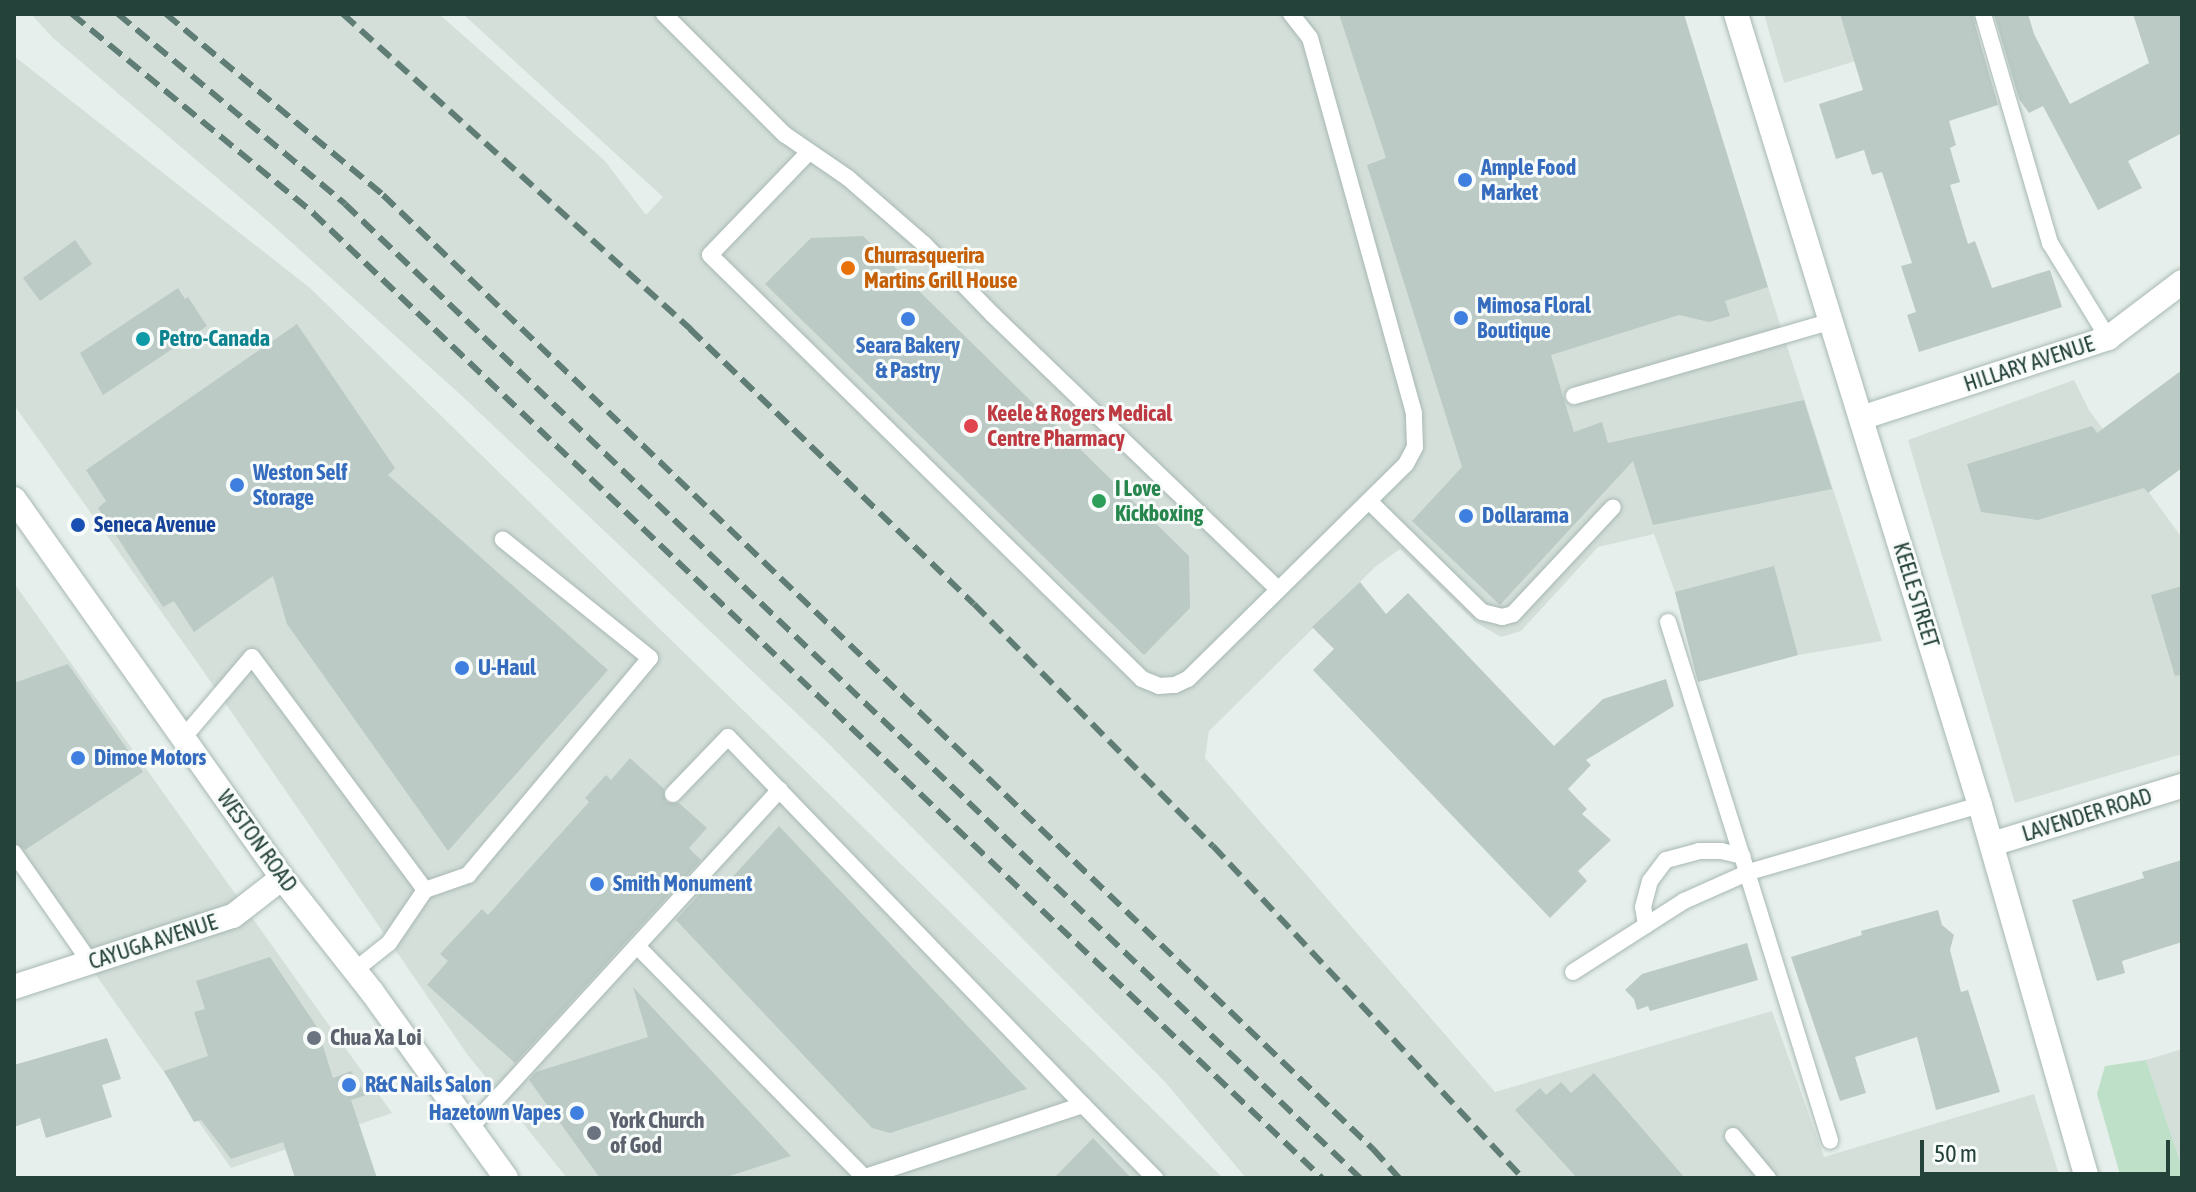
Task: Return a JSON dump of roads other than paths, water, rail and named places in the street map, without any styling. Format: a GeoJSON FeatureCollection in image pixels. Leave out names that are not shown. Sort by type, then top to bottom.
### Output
{"type":"FeatureCollection","features":[{"type":"Feature","properties":{"kind":"street","name":"KEELE STREET"},"geometry":{"type":"LineString","coordinates":[[1736,14],[1992,844],[2087,1178]]}},
{"type":"Feature","properties":{"kind":"street","name":"HILLARY AVENUE"},"geometry":{"type":"LineString","coordinates":[[1861,418],[2108,338],[2182,282]]}},
{"type":"Feature","properties":{"kind":"street","name":"WESTON ROAD"},"geometry":{"type":"LineString","coordinates":[[14,499],[282,878],[355,970],[506,1178]]}},
{"type":"Feature","properties":{"kind":"street","name":"LAVENDER ROAD"},"geometry":{"type":"LineString","coordinates":[[1992,844],[2182,786]]}},
{"type":"Feature","properties":{"kind":"street","name":"CAYUGA AVENUE"},"geometry":{"type":"LineString","coordinates":[[14,987],[233,916],[282,878]]}},
{"type":"Feature","properties":{"kind":"lane"},"geometry":{"type":"LineString","coordinates":[[664,14],[770,121],[808,153],[848,178],[924,244],[992,314],[1278,589]]}},
{"type":"Feature","properties":{"kind":"lane"},"geometry":{"type":"LineString","coordinates":[[808,153],[710,255],[1142,679],[1159,686],[1175,685],[1188,679],[1369,501],[1406,464],[1415,447],[1414,413],[1310,38],[1291,14]]}},
{"type":"Feature","properties":{"kind":"lane"},"geometry":{"type":"LineString","coordinates":[[1983,14],[2050,243],[2108,338]]}},
{"type":"Feature","properties":{"kind":"lane"},"geometry":{"type":"LineString","coordinates":[[1574,396],[1832,321]]}},
{"type":"Feature","properties":{"kind":"lane"},"geometry":{"type":"LineString","coordinates":[[1369,501],[1482,612],[1502,617],[1513,614],[1613,507]]}},
{"type":"Feature","properties":{"kind":"lane"},"geometry":{"type":"LineString","coordinates":[[355,970],[389,943],[425,890],[468,875],[650,658],[503,540]]}},
{"type":"Feature","properties":{"kind":"lane"},"geometry":{"type":"LineString","coordinates":[[1668,622],[1830,1141]]}},
{"type":"Feature","properties":{"kind":"lane"},"geometry":{"type":"LineString","coordinates":[[183,738],[252,657],[425,890]]}},
{"type":"Feature","properties":{"kind":"lane"},"geometry":{"type":"LineString","coordinates":[[673,794],[728,737],[1155,1178]]}},
{"type":"Feature","properties":{"kind":"lane"},"geometry":{"type":"LineString","coordinates":[[469,1129],[780,790]]}},
{"type":"Feature","properties":{"kind":"lane"},"geometry":{"type":"LineString","coordinates":[[1573,972],[1745,864],[1980,805]]}},
{"type":"Feature","properties":{"kind":"lane"},"geometry":{"type":"LineString","coordinates":[[1646,925],[1643,907],[1650,881],[1666,860],[1699,851],[1721,851],[1745,864]]}},
{"type":"Feature","properties":{"kind":"lane"},"geometry":{"type":"LineString","coordinates":[[14,853],[90,962]]}},
{"type":"Feature","properties":{"kind":"lane"},"geometry":{"type":"LineString","coordinates":[[637,946],[864,1178],[1083,1105]]}},
{"type":"Feature","properties":{"kind":"lane"},"geometry":{"type":"LineString","coordinates":[[1733,1136],[1768,1178]]}},
{"type":"Feature","properties":{"kind":"railway"},"geometry":{"type":"LineString","coordinates":[[72,14],[313,213],[1322,1178]]}},
{"type":"Feature","properties":{"kind":"railway"},"geometry":{"type":"LineString","coordinates":[[118,14],[345,204],[1360,1178]]}},
{"type":"Feature","properties":{"kind":"railway"},"geometry":{"type":"LineString","coordinates":[[166,14],[383,195],[1373,1149],[1399,1178]]}},
{"type":"Feature","properties":{"kind":"railway"},"geometry":{"type":"LineString","coordinates":[[343,14],[690,329],[974,604],[1213,846],[1523,1178]]}},
{"type":"Feature","properties":{"kind":"place","name":"Ample Food Market"},"geometry":{"type":"Point","coordinates":[1465,180]}},
{"type":"Feature","properties":{"kind":"place","name":"Churrasquerira Martins Grill House"},"geometry":{"type":"Point","coordinates":[848,268]}},
{"type":"Feature","properties":{"kind":"place","name":"Mimosa Floral Boutique"},"geometry":{"type":"Point","coordinates":[1461,318]}},
{"type":"Feature","properties":{"kind":"place","name":"Seara Bakery & Pastry"},"geometry":{"type":"Point","coordinates":[908,319]}},
{"type":"Feature","properties":{"kind":"place","name":"Petro-Canada"},"geometry":{"type":"Point","coordinates":[143,339]}},
{"type":"Feature","properties":{"kind":"place","name":"Keele & Rogers Medical Centre Pharmacy"},"geometry":{"type":"Point","coordinates":[971,426]}},
{"type":"Feature","properties":{"kind":"place","name":"Weston Self Storage"},"geometry":{"type":"Point","coordinates":[237,485]}},
{"type":"Feature","properties":{"kind":"place","name":"I Love Kickboxing"},"geometry":{"type":"Point","coordinates":[1099,501]}},
{"type":"Feature","properties":{"kind":"place","name":"Dollarama"},"geometry":{"type":"Point","coordinates":[1466,516]}},
{"type":"Feature","properties":{"kind":"place","name":"Seneca Avenue"},"geometry":{"type":"Point","coordinates":[78,525]}},
{"type":"Feature","properties":{"kind":"place","name":"U-Haul"},"geometry":{"type":"Point","coordinates":[462,668]}},
{"type":"Feature","properties":{"kind":"place","name":"Dimoe Motors"},"geometry":{"type":"Point","coordinates":[78,758]}},
{"type":"Feature","properties":{"kind":"place","name":"Smith Monument"},"geometry":{"type":"Point","coordinates":[597,884]}},
{"type":"Feature","properties":{"kind":"place","name":"Chua Xa Loi"},"geometry":{"type":"Point","coordinates":[314,1038]}},
{"type":"Feature","properties":{"kind":"place","name":"R&C Nails Salon"},"geometry":{"type":"Point","coordinates":[349,1085]}},
{"type":"Feature","properties":{"kind":"place","name":"Hazetown Vapes"},"geometry":{"type":"Point","coordinates":[577,1113]}},
{"type":"Feature","properties":{"kind":"place","name":"York Church of God"},"geometry":{"type":"Point","coordinates":[594,1133]}}]}
